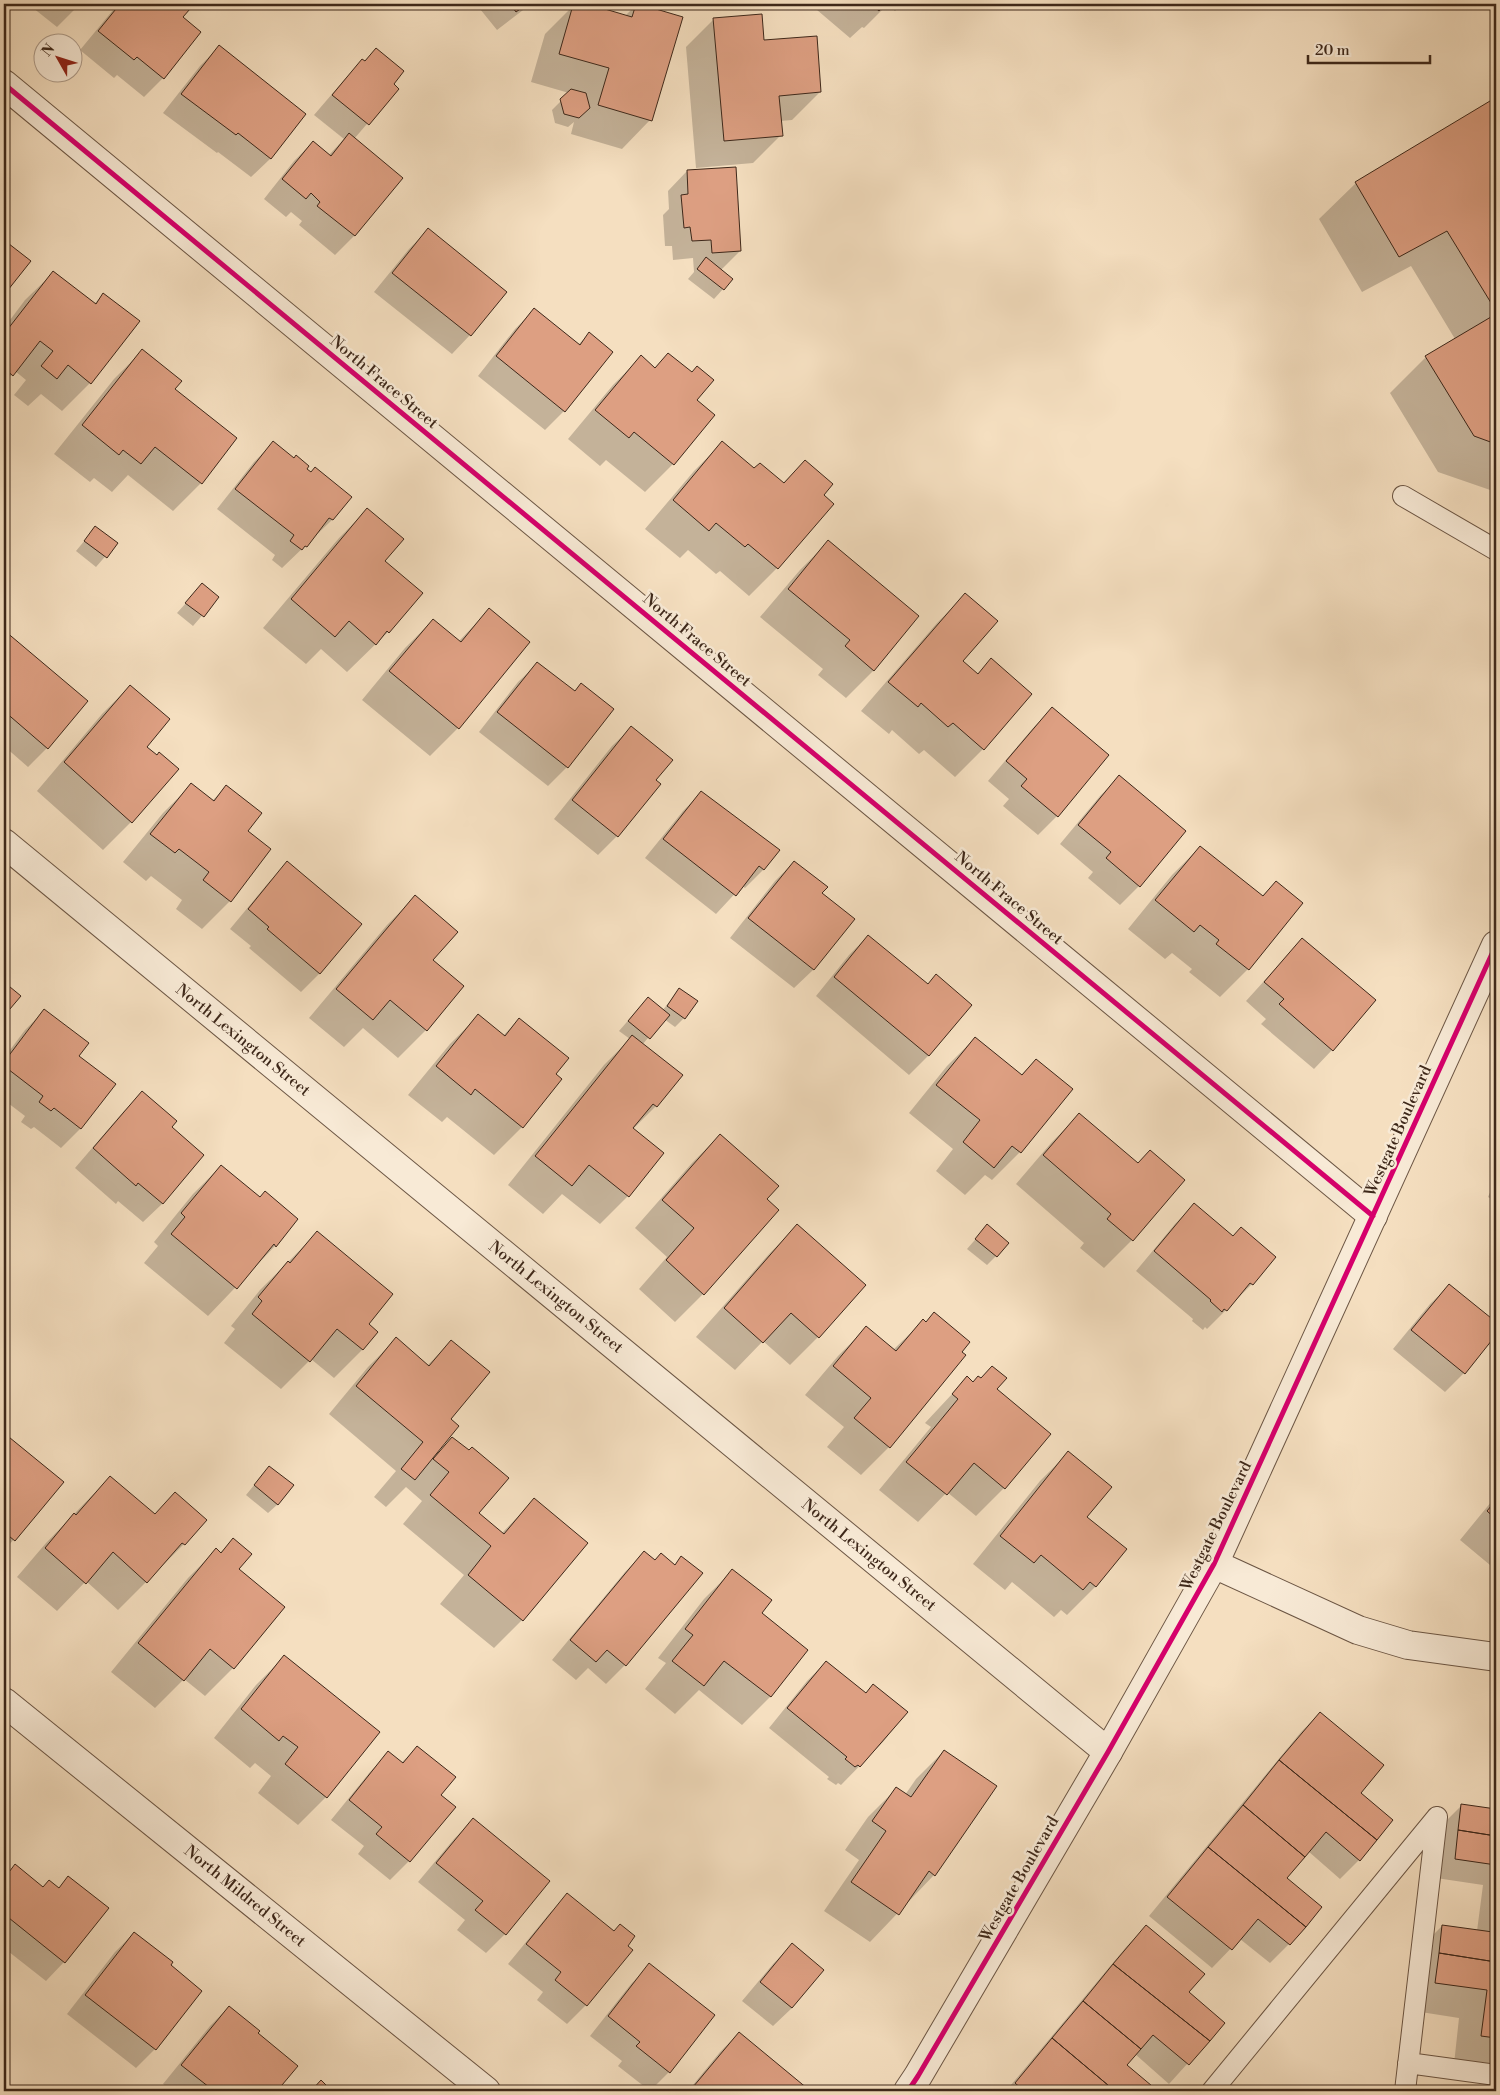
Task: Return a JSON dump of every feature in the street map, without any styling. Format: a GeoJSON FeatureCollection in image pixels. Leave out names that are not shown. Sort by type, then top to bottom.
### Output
{"type":"FeatureCollection","features":[{"type":"Feature","properties":{"kind":"street","name":"North Frace Street"},"geometry":{"type":"LineString","coordinates":[[4,84],[1374,1216]]}},
{"type":"Feature","properties":{"kind":"street","name":"North Lexington Street"},"geometry":{"type":"LineString","coordinates":[[4,843],[1108,1752]]}},
{"type":"Feature","properties":{"kind":"street","name":"Westgate Boulevard"},"geometry":{"type":"LineString","coordinates":[[908,2091],[1108,1752],[1214,1564],[1496,945]]}},
{"type":"Feature","properties":{"kind":"street"},"geometry":{"type":"LineString","coordinates":[[1214,1564],[1358,1630],[1408,1645],[1496,1657]]}},
{"type":"Feature","properties":{"kind":"street","name":"North Mildred Street"},"geometry":{"type":"LineString","coordinates":[[4,1702],[486,2091]]}},
{"type":"Feature","properties":{"kind":"lane"},"geometry":{"type":"LineString","coordinates":[[1403,496],[1496,550]]}},
{"type":"Feature","properties":{"kind":"lane"},"geometry":{"type":"LineString","coordinates":[[1212,2091],[1437,1817],[1405,2091]]}},
{"type":"Feature","properties":{"kind":"lane"},"geometry":{"type":"LineString","coordinates":[[1408,2063],[1496,2075]]}},
{"type":"Feature","properties":{"kind":"building"},"geometry":{"type":"Polygon","coordinates":[[[70,4],[81,4],[77,9],[70,4]]]}},
{"type":"Feature","properties":{"kind":"building"},"geometry":{"type":"Polygon","coordinates":[[[120,4],[184,4],[190,9],[183,17],[201,32],[164,79],[137,57],[134,60],[98,31],[120,4]]]}},
{"type":"Feature","properties":{"kind":"building"},"geometry":{"type":"Polygon","coordinates":[[[510,4],[527,4],[516,12],[510,4]]]}},
{"type":"Feature","properties":{"kind":"building"},"geometry":{"type":"Polygon","coordinates":[[[588,4],[632,17],[636,4],[639,4],[683,17],[652,121],[598,105],[609,68],[559,54],[573,5],[587,9],[588,4]]]}},
{"type":"Feature","properties":{"kind":"building"},"geometry":{"type":"Polygon","coordinates":[[[871,4],[885,4],[879,11],[871,4]]]}},
{"type":"Feature","properties":{"kind":"building"},"geometry":{"type":"Polygon","coordinates":[[[762,14],[764,40],[817,36],[821,92],[779,96],[783,136],[724,141],[713,18],[762,14]]]}},
{"type":"Feature","properties":{"kind":"building"},"geometry":{"type":"Polygon","coordinates":[[[219,45],[306,114],[271,159],[238,133],[236,135],[181,94],[219,45]]]}},
{"type":"Feature","properties":{"kind":"building"},"geometry":{"type":"Polygon","coordinates":[[[376,48],[404,71],[394,84],[399,89],[369,125],[332,95],[362,59],[365,61],[376,48]]]}},
{"type":"Feature","properties":{"kind":"building"},"geometry":{"type":"Polygon","coordinates":[[[571,89],[586,93],[590,108],[579,118],[564,114],[560,99],[571,89]]]}},
{"type":"Feature","properties":{"kind":"building"},"geometry":{"type":"Polygon","coordinates":[[[1495,98],[1496,311],[1447,231],[1399,257],[1355,182],[1495,98]]]}},
{"type":"Feature","properties":{"kind":"building"},"geometry":{"type":"Polygon","coordinates":[[[349,133],[403,178],[355,236],[317,206],[320,202],[311,193],[306,199],[282,179],[313,141],[331,156],[349,133]]]}},
{"type":"Feature","properties":{"kind":"building"},"geometry":{"type":"Polygon","coordinates":[[[736,167],[741,251],[712,253],[711,240],[692,241],[690,227],[684,228],[681,195],[688,194],[687,170],[736,167]]]}},
{"type":"Feature","properties":{"kind":"building"},"geometry":{"type":"Polygon","coordinates":[[[428,228],[507,292],[471,336],[392,273],[428,228]]]}},
{"type":"Feature","properties":{"kind":"building"},"geometry":{"type":"Polygon","coordinates":[[[4,240],[31,261],[4,295],[4,240]]]}},
{"type":"Feature","properties":{"kind":"building"},"geometry":{"type":"Polygon","coordinates":[[[706,257],[733,279],[724,290],[697,269],[706,257]]]}},
{"type":"Feature","properties":{"kind":"building"},"geometry":{"type":"Polygon","coordinates":[[[53,271],[96,304],[103,293],[140,321],[91,384],[68,365],[57,379],[41,366],[53,351],[40,341],[13,376],[4,368],[4,334],[53,271]]]}},
{"type":"Feature","properties":{"kind":"building"},"geometry":{"type":"Polygon","coordinates":[[[534,308],[580,345],[589,332],[613,352],[565,412],[496,356],[534,308]]]}},
{"type":"Feature","properties":{"kind":"building"},"geometry":{"type":"Polygon","coordinates":[[[1496,314],[1496,444],[1474,436],[1425,356],[1496,314]]]}},
{"type":"Feature","properties":{"kind":"building"},"geometry":{"type":"Polygon","coordinates":[[[142,349],[182,381],[175,389],[237,438],[202,484],[155,447],[141,464],[123,450],[119,455],[82,425],[142,349]]]}},
{"type":"Feature","properties":{"kind":"building"},"geometry":{"type":"Polygon","coordinates":[[[668,353],[692,372],[697,366],[714,380],[697,400],[715,415],[674,465],[634,432],[629,438],[595,410],[641,355],[655,368],[668,353]]]}},
{"type":"Feature","properties":{"kind":"building"},"geometry":{"type":"Polygon","coordinates":[[[273,441],[294,458],[296,455],[309,466],[307,469],[311,472],[315,467],[352,497],[333,520],[329,518],[307,547],[305,546],[302,550],[290,541],[294,535],[235,489],[273,441]]]}},
{"type":"Feature","properties":{"kind":"building"},"geometry":{"type":"Polygon","coordinates":[[[722,441],[754,468],[760,463],[784,483],[805,460],[833,484],[824,495],[834,504],[778,569],[748,544],[745,547],[716,523],[709,531],[673,500],[722,441]]]}},
{"type":"Feature","properties":{"kind":"building"},"geometry":{"type":"Polygon","coordinates":[[[367,508],[404,539],[385,561],[423,593],[389,633],[387,631],[376,645],[349,621],[335,637],[291,599],[367,508]]]}},
{"type":"Feature","properties":{"kind":"building"},"geometry":{"type":"Polygon","coordinates":[[[95,526],[118,543],[107,558],[84,541],[95,526]]]}},
{"type":"Feature","properties":{"kind":"building"},"geometry":{"type":"Polygon","coordinates":[[[828,540],[919,616],[874,671],[845,646],[850,640],[788,589],[828,540]]]}},
{"type":"Feature","properties":{"kind":"building"},"geometry":{"type":"Polygon","coordinates":[[[202,583],[219,597],[204,617],[185,603],[202,583]]]}},
{"type":"Feature","properties":{"kind":"building"},"geometry":{"type":"Polygon","coordinates":[[[965,593],[998,621],[963,661],[978,674],[991,658],[1032,694],[984,750],[953,723],[948,727],[921,703],[918,707],[888,682],[965,593]]]}},
{"type":"Feature","properties":{"kind":"building"},"geometry":{"type":"Polygon","coordinates":[[[489,608],[530,642],[459,729],[389,671],[433,619],[461,642],[489,608]]]}},
{"type":"Feature","properties":{"kind":"building"},"geometry":{"type":"Polygon","coordinates":[[[5,631],[88,701],[48,749],[4,711],[5,631]]]}},
{"type":"Feature","properties":{"kind":"building"},"geometry":{"type":"Polygon","coordinates":[[[537,662],[575,691],[581,683],[614,709],[568,768],[497,712],[537,662]]]}},
{"type":"Feature","properties":{"kind":"building"},"geometry":{"type":"Polygon","coordinates":[[[130,685],[170,719],[147,747],[157,755],[159,752],[179,769],[132,823],[64,762],[130,685]]]}},
{"type":"Feature","properties":{"kind":"building"},"geometry":{"type":"Polygon","coordinates":[[[1052,707],[1109,755],[1058,817],[1021,786],[1027,779],[1006,761],[1052,707]]]}},
{"type":"Feature","properties":{"kind":"building"},"geometry":{"type":"Polygon","coordinates":[[[631,726],[673,760],[656,780],[661,784],[618,837],[572,800],[631,726]]]}},
{"type":"Feature","properties":{"kind":"building"},"geometry":{"type":"Polygon","coordinates":[[[1119,775],[1186,831],[1140,887],[1106,858],[1111,852],[1078,825],[1119,775]]]}},
{"type":"Feature","properties":{"kind":"building"},"geometry":{"type":"Polygon","coordinates":[[[191,783],[214,801],[226,785],[262,813],[248,831],[271,849],[231,902],[203,880],[209,872],[179,849],[175,853],[150,834],[191,783]]]}},
{"type":"Feature","properties":{"kind":"building"},"geometry":{"type":"Polygon","coordinates":[[[701,791],[780,850],[764,870],[759,866],[736,896],[663,839],[701,791]]]}},
{"type":"Feature","properties":{"kind":"building"},"geometry":{"type":"Polygon","coordinates":[[[1200,846],[1263,896],[1276,881],[1303,903],[1249,970],[1216,944],[1219,940],[1200,925],[1194,932],[1155,900],[1200,846]]]}},
{"type":"Feature","properties":{"kind":"building"},"geometry":{"type":"Polygon","coordinates":[[[287,861],[362,924],[320,974],[267,929],[269,927],[248,909],[287,861]]]}},
{"type":"Feature","properties":{"kind":"building"},"geometry":{"type":"Polygon","coordinates":[[[794,861],[828,887],[822,893],[855,919],[814,970],[748,918],[794,861]]]}},
{"type":"Feature","properties":{"kind":"building"},"geometry":{"type":"Polygon","coordinates":[[[415,895],[458,932],[433,960],[464,986],[427,1031],[390,1000],[373,1020],[336,989],[415,895]]]}},
{"type":"Feature","properties":{"kind":"building"},"geometry":{"type":"Polygon","coordinates":[[[868,935],[928,984],[936,974],[972,1005],[929,1056],[834,977],[868,935]]]}},
{"type":"Feature","properties":{"kind":"building"},"geometry":{"type":"Polygon","coordinates":[[[1302,938],[1376,1000],[1333,1051],[1279,1004],[1284,999],[1264,982],[1302,938]]]}},
{"type":"Feature","properties":{"kind":"building"},"geometry":{"type":"Polygon","coordinates":[[[4,982],[21,996],[4,1016],[4,982]]]}},
{"type":"Feature","properties":{"kind":"building"},"geometry":{"type":"Polygon","coordinates":[[[679,988],[698,1001],[685,1019],[667,1006],[679,988]]]}},
{"type":"Feature","properties":{"kind":"building"},"geometry":{"type":"Polygon","coordinates":[[[648,997],[670,1015],[650,1039],[628,1021],[648,997]]]}},
{"type":"Feature","properties":{"kind":"building"},"geometry":{"type":"Polygon","coordinates":[[[44,1009],[89,1043],[79,1056],[116,1084],[81,1129],[54,1108],[51,1111],[39,1102],[43,1096],[4,1066],[4,1062],[44,1009]]]}},
{"type":"Feature","properties":{"kind":"building"},"geometry":{"type":"Polygon","coordinates":[[[478,1014],[505,1036],[519,1018],[569,1058],[556,1074],[562,1079],[523,1128],[475,1089],[471,1095],[436,1066],[478,1014]]]}},
{"type":"Feature","properties":{"kind":"building"},"geometry":{"type":"Polygon","coordinates":[[[632,1035],[683,1075],[657,1107],[653,1104],[633,1128],[664,1153],[629,1197],[589,1165],[572,1186],[535,1156],[632,1035]]]}},
{"type":"Feature","properties":{"kind":"building"},"geometry":{"type":"Polygon","coordinates":[[[975,1037],[1022,1075],[1036,1059],[1073,1089],[1021,1153],[1012,1146],[994,1168],[963,1142],[980,1120],[936,1085],[975,1037]]]}},
{"type":"Feature","properties":{"kind":"building"},"geometry":{"type":"Polygon","coordinates":[[[142,1091],[177,1121],[172,1127],[204,1155],[163,1204],[138,1183],[136,1186],[93,1148],[142,1091]]]}},
{"type":"Feature","properties":{"kind":"building"},"geometry":{"type":"Polygon","coordinates":[[[1079,1113],[1138,1163],[1150,1150],[1185,1180],[1133,1241],[1107,1219],[1111,1214],[1043,1155],[1079,1113]]]}},
{"type":"Feature","properties":{"kind":"building"},"geometry":{"type":"Polygon","coordinates":[[[720,1134],[779,1186],[767,1199],[779,1210],[704,1295],[666,1260],[694,1228],[662,1200],[720,1134]]]}},
{"type":"Feature","properties":{"kind":"building"},"geometry":{"type":"Polygon","coordinates":[[[221,1165],[260,1197],[265,1191],[298,1219],[276,1247],[274,1244],[237,1289],[171,1234],[185,1217],[181,1213],[221,1165]]]}},
{"type":"Feature","properties":{"kind":"building"},"geometry":{"type":"Polygon","coordinates":[[[1194,1203],[1233,1236],[1241,1227],[1276,1257],[1253,1285],[1250,1283],[1227,1311],[1224,1309],[1222,1312],[1211,1300],[1154,1251],[1194,1203]]]}},
{"type":"Feature","properties":{"kind":"building"},"geometry":{"type":"Polygon","coordinates":[[[797,1224],[866,1285],[819,1338],[791,1313],[763,1343],[724,1308],[797,1224]]]}},
{"type":"Feature","properties":{"kind":"building"},"geometry":{"type":"Polygon","coordinates":[[[987,1224],[1009,1243],[997,1257],[975,1239],[987,1224]]]}},
{"type":"Feature","properties":{"kind":"building"},"geometry":{"type":"Polygon","coordinates":[[[317,1231],[393,1294],[369,1324],[378,1332],[363,1350],[337,1329],[310,1362],[252,1314],[262,1301],[258,1297],[288,1261],[290,1263],[317,1231]]]}},
{"type":"Feature","properties":{"kind":"building"},"geometry":{"type":"Polygon","coordinates":[[[1449,1284],[1496,1322],[1496,1335],[1465,1374],[1411,1330],[1449,1284]]]}},
{"type":"Feature","properties":{"kind":"building"},"geometry":{"type":"Polygon","coordinates":[[[934,1312],[970,1342],[962,1352],[966,1355],[890,1448],[854,1418],[871,1398],[833,1366],[866,1326],[896,1351],[923,1319],[926,1322],[934,1312]]]}},
{"type":"Feature","properties":{"kind":"building"},"geometry":{"type":"Polygon","coordinates":[[[396,1337],[429,1366],[451,1340],[490,1372],[451,1419],[459,1426],[415,1480],[401,1469],[423,1442],[356,1386],[396,1337]]]}},
{"type":"Feature","properties":{"kind":"building"},"geometry":{"type":"Polygon","coordinates":[[[992,1366],[1007,1378],[997,1389],[1051,1434],[1005,1489],[974,1463],[947,1495],[906,1462],[958,1399],[952,1394],[967,1376],[973,1382],[978,1376],[981,1378],[992,1366]]]}},
{"type":"Feature","properties":{"kind":"building"},"geometry":{"type":"Polygon","coordinates":[[[4,1433],[64,1482],[15,1541],[4,1532],[4,1433]]]}},
{"type":"Feature","properties":{"kind":"building"},"geometry":{"type":"Polygon","coordinates":[[[452,1437],[469,1450],[472,1447],[509,1478],[479,1513],[504,1534],[534,1498],[588,1543],[523,1621],[468,1575],[491,1546],[430,1495],[449,1472],[433,1459],[452,1437]]]}},
{"type":"Feature","properties":{"kind":"building"},"geometry":{"type":"Polygon","coordinates":[[[1068,1451],[1112,1487],[1087,1517],[1127,1549],[1096,1587],[1090,1582],[1083,1590],[1041,1555],[1034,1563],[1000,1536],[1068,1451]]]}},
{"type":"Feature","properties":{"kind":"building"},"geometry":{"type":"Polygon","coordinates":[[[269,1466],[294,1485],[278,1505],[254,1485],[269,1466]]]}},
{"type":"Feature","properties":{"kind":"building"},"geometry":{"type":"Polygon","coordinates":[[[110,1476],[155,1514],[175,1492],[207,1520],[185,1545],[182,1543],[147,1583],[113,1552],[86,1584],[45,1548],[74,1513],[76,1515],[110,1476]]]}},
{"type":"Feature","properties":{"kind":"building"},"geometry":{"type":"Polygon","coordinates":[[[1496,1500],[1496,1519],[1487,1511],[1496,1500]]]}},
{"type":"Feature","properties":{"kind":"building"},"geometry":{"type":"Polygon","coordinates":[[[233,1538],[252,1554],[239,1569],[285,1607],[234,1669],[210,1649],[184,1681],[138,1643],[216,1548],[221,1553],[233,1538]]]}},
{"type":"Feature","properties":{"kind":"building"},"geometry":{"type":"Polygon","coordinates":[[[644,1551],[655,1560],[661,1553],[675,1565],[681,1556],[703,1573],[626,1666],[607,1650],[596,1662],[570,1640],[644,1551]]]}},
{"type":"Feature","properties":{"kind":"building"},"geometry":{"type":"Polygon","coordinates":[[[732,1569],[772,1600],[762,1613],[808,1650],[771,1697],[724,1661],[704,1686],[672,1661],[693,1635],[685,1629],[732,1569]]]}},
{"type":"Feature","properties":{"kind":"building"},"geometry":{"type":"Polygon","coordinates":[[[284,1655],[380,1732],[327,1798],[285,1764],[298,1747],[283,1736],[279,1741],[241,1709],[284,1655]]]}},
{"type":"Feature","properties":{"kind":"building"},"geometry":{"type":"Polygon","coordinates":[[[826,1661],[866,1693],[873,1684],[908,1712],[860,1767],[858,1765],[855,1767],[845,1759],[847,1757],[787,1708],[826,1661]]]}},
{"type":"Feature","properties":{"kind":"building"},"geometry":{"type":"Polygon","coordinates":[[[1320,1712],[1384,1765],[1361,1793],[1393,1820],[1377,1840],[1279,1760],[1320,1712]]]}},
{"type":"Feature","properties":{"kind":"building"},"geometry":{"type":"Polygon","coordinates":[[[417,1746],[456,1777],[441,1795],[456,1807],[410,1862],[376,1834],[382,1827],[349,1800],[388,1751],[403,1763],[417,1746]]]}},
{"type":"Feature","properties":{"kind":"building"},"geometry":{"type":"Polygon","coordinates":[[[944,1750],[997,1786],[935,1876],[929,1871],[899,1915],[851,1882],[886,1831],[872,1821],[896,1787],[911,1797],[944,1750]]]}},
{"type":"Feature","properties":{"kind":"building"},"geometry":{"type":"Polygon","coordinates":[[[1279,1760],[1377,1840],[1360,1861],[1326,1832],[1305,1857],[1243,1805],[1279,1760]]]}},
{"type":"Feature","properties":{"kind":"building"},"geometry":{"type":"Polygon","coordinates":[[[1461,1804],[1496,1809],[1496,1836],[1458,1830],[1461,1804]]]}},
{"type":"Feature","properties":{"kind":"building"},"geometry":{"type":"Polygon","coordinates":[[[1243,1805],[1305,1857],[1287,1878],[1322,1907],[1306,1927],[1208,1847],[1243,1805]]]}},
{"type":"Feature","properties":{"kind":"building"},"geometry":{"type":"Polygon","coordinates":[[[473,1818],[550,1881],[506,1935],[475,1910],[483,1901],[436,1863],[473,1818]]]}},
{"type":"Feature","properties":{"kind":"building"},"geometry":{"type":"Polygon","coordinates":[[[1458,1830],[1496,1836],[1496,1865],[1455,1859],[1458,1830]]]}},
{"type":"Feature","properties":{"kind":"building"},"geometry":{"type":"Polygon","coordinates":[[[1208,1847],[1306,1927],[1290,1945],[1258,1919],[1232,1950],[1167,1897],[1208,1847]]]}},
{"type":"Feature","properties":{"kind":"building"},"geometry":{"type":"Polygon","coordinates":[[[15,1864],[43,1887],[49,1880],[59,1888],[68,1876],[109,1908],[65,1963],[4,1914],[4,1879],[15,1864]]]}},
{"type":"Feature","properties":{"kind":"building"},"geometry":{"type":"Polygon","coordinates":[[[567,1893],[614,1931],[620,1924],[635,1936],[628,1946],[633,1950],[587,2006],[555,1980],[561,1972],[526,1944],[567,1893]]]}},
{"type":"Feature","properties":{"kind":"building"},"geometry":{"type":"Polygon","coordinates":[[[1496,1906],[1496,1962],[1439,1953],[1442,1925],[1493,1932],[1496,1906]]]}},
{"type":"Feature","properties":{"kind":"building"},"geometry":{"type":"Polygon","coordinates":[[[1146,1925],[1205,1974],[1189,1992],[1225,2023],[1210,2041],[1113,1964],[1146,1925]]]}},
{"type":"Feature","properties":{"kind":"building"},"geometry":{"type":"Polygon","coordinates":[[[134,1932],[173,1962],[171,1965],[202,1991],[156,2050],[85,1995],[134,1932]]]}},
{"type":"Feature","properties":{"kind":"building"},"geometry":{"type":"Polygon","coordinates":[[[792,1943],[824,1970],[792,2008],[760,1982],[792,1943]]]}},
{"type":"Feature","properties":{"kind":"building"},"geometry":{"type":"Polygon","coordinates":[[[1439,1953],[1496,1962],[1496,2038],[1481,2036],[1487,1990],[1435,1983],[1439,1953]]]}},
{"type":"Feature","properties":{"kind":"building"},"geometry":{"type":"Polygon","coordinates":[[[649,1963],[715,2015],[670,2073],[636,2046],[640,2042],[608,2016],[649,1963]]]}},
{"type":"Feature","properties":{"kind":"building"},"geometry":{"type":"Polygon","coordinates":[[[1113,1964],[1210,2041],[1189,2065],[1153,2035],[1141,2049],[1083,2001],[1113,1964]]]}},
{"type":"Feature","properties":{"kind":"building"},"geometry":{"type":"Polygon","coordinates":[[[1083,2001],[1141,2049],[1127,2065],[1158,2091],[1115,2091],[1052,2038],[1083,2001]]]}},
{"type":"Feature","properties":{"kind":"building"},"geometry":{"type":"Polygon","coordinates":[[[229,2006],[298,2066],[277,2091],[214,2091],[181,2065],[229,2006]]]}},
{"type":"Feature","properties":{"kind":"building"},"geometry":{"type":"Polygon","coordinates":[[[739,2032],[808,2089],[806,2091],[698,2091],[693,2087],[739,2032]]]}},
{"type":"Feature","properties":{"kind":"building"},"geometry":{"type":"Polygon","coordinates":[[[1052,2038],[1115,2091],[1024,2091],[1015,2083],[1052,2038]]]}},
{"type":"Feature","properties":{"kind":"building"},"geometry":{"type":"Polygon","coordinates":[[[321,2080],[332,2091],[311,2091],[321,2080]]]}},
{"type":"Feature","properties":{"kind":"cycle path"},"geometry":{"type":"LineString","coordinates":[[4,84],[1373,1216]]}},
{"type":"Feature","properties":{"kind":"cycle path"},"geometry":{"type":"LineString","coordinates":[[908,2091],[1108,1752],[1214,1564],[1496,945]]}}]}
